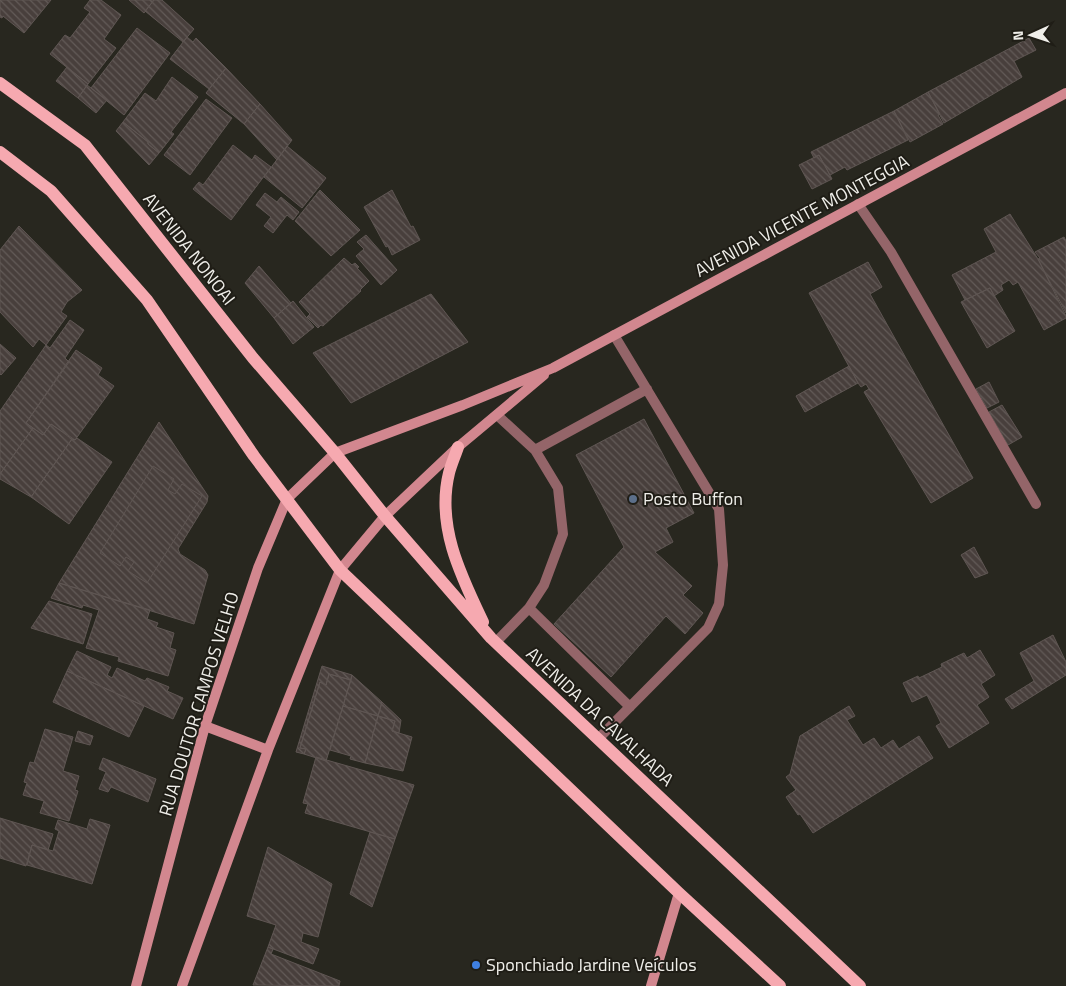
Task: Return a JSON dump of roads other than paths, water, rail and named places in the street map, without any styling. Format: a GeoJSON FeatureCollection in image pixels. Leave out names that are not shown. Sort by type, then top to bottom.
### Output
{"type":"FeatureCollection","features":[{"type":"Feature","properties":{"kind":"main road","name":"AVENIDA NONOAI"},"geometry":{"type":"LineString","coordinates":[[0,83],[85,145],[253,358],[335,454]]}},
{"type":"Feature","properties":{"kind":"main road","name":"AVENIDA VICENTE MONTEGGIA"},"geometry":{"type":"LineString","coordinates":[[335,454],[553,368],[1066,93]]}},
{"type":"Feature","properties":{"kind":"main road"},"geometry":{"type":"LineString","coordinates":[[0,152],[51,190],[147,300],[254,456],[340,570],[780,986]]}},
{"type":"Feature","properties":{"kind":"main road","name":"AVENIDA VICENTE MONTEGGIA"},"geometry":{"type":"LineString","coordinates":[[340,570],[385,516],[458,448],[553,368]]}},
{"type":"Feature","properties":{"kind":"main road"},"geometry":{"type":"LineString","coordinates":[[458,448],[449,474],[446,494],[445,504],[448,532],[459,571],[493,640]]}},
{"type":"Feature","properties":{"kind":"main road","name":"RUA DOUTOR CAMPOS VELHO"},"geometry":{"type":"LineString","coordinates":[[136,986],[205,726],[258,568],[287,499],[335,454]]}},
{"type":"Feature","properties":{"kind":"main road","name":"AVENIDA DA CAVALHADA"},"geometry":{"type":"LineString","coordinates":[[335,454],[385,516],[493,640],[860,986]]}},
{"type":"Feature","properties":{"kind":"main road"},"geometry":{"type":"LineString","coordinates":[[182,986],[268,750],[340,570]]}},
{"type":"Feature","properties":{"kind":"main road"},"geometry":{"type":"LineString","coordinates":[[205,726],[268,750]]}},
{"type":"Feature","properties":{"kind":"main road"},"geometry":{"type":"LineString","coordinates":[[651,986],[679,892]]}},
{"type":"Feature","properties":{"kind":"lane"},"geometry":{"type":"LineString","coordinates":[[858,204],[891,252],[1036,504]]}},
{"type":"Feature","properties":{"kind":"lane"},"geometry":{"type":"LineString","coordinates":[[598,739],[708,628],[719,604],[723,565],[719,508],[614,335]]}},
{"type":"Feature","properties":{"kind":"lane"},"geometry":{"type":"LineString","coordinates":[[535,450],[647,389]]}},
{"type":"Feature","properties":{"kind":"lane"},"geometry":{"type":"LineString","coordinates":[[493,640],[529,608],[544,585],[563,534],[558,488],[535,450],[497,415]]}},
{"type":"Feature","properties":{"kind":"lane"},"geometry":{"type":"LineString","coordinates":[[529,608],[630,707]]}},
{"type":"Feature","properties":{"kind":"place","name":"Posto Buffon"},"geometry":{"type":"Point","coordinates":[633,499]}},
{"type":"Feature","properties":{"kind":"place","name":"Sponchiado Jardine Veículos"},"geometry":{"type":"Point","coordinates":[476,965]}}]}
